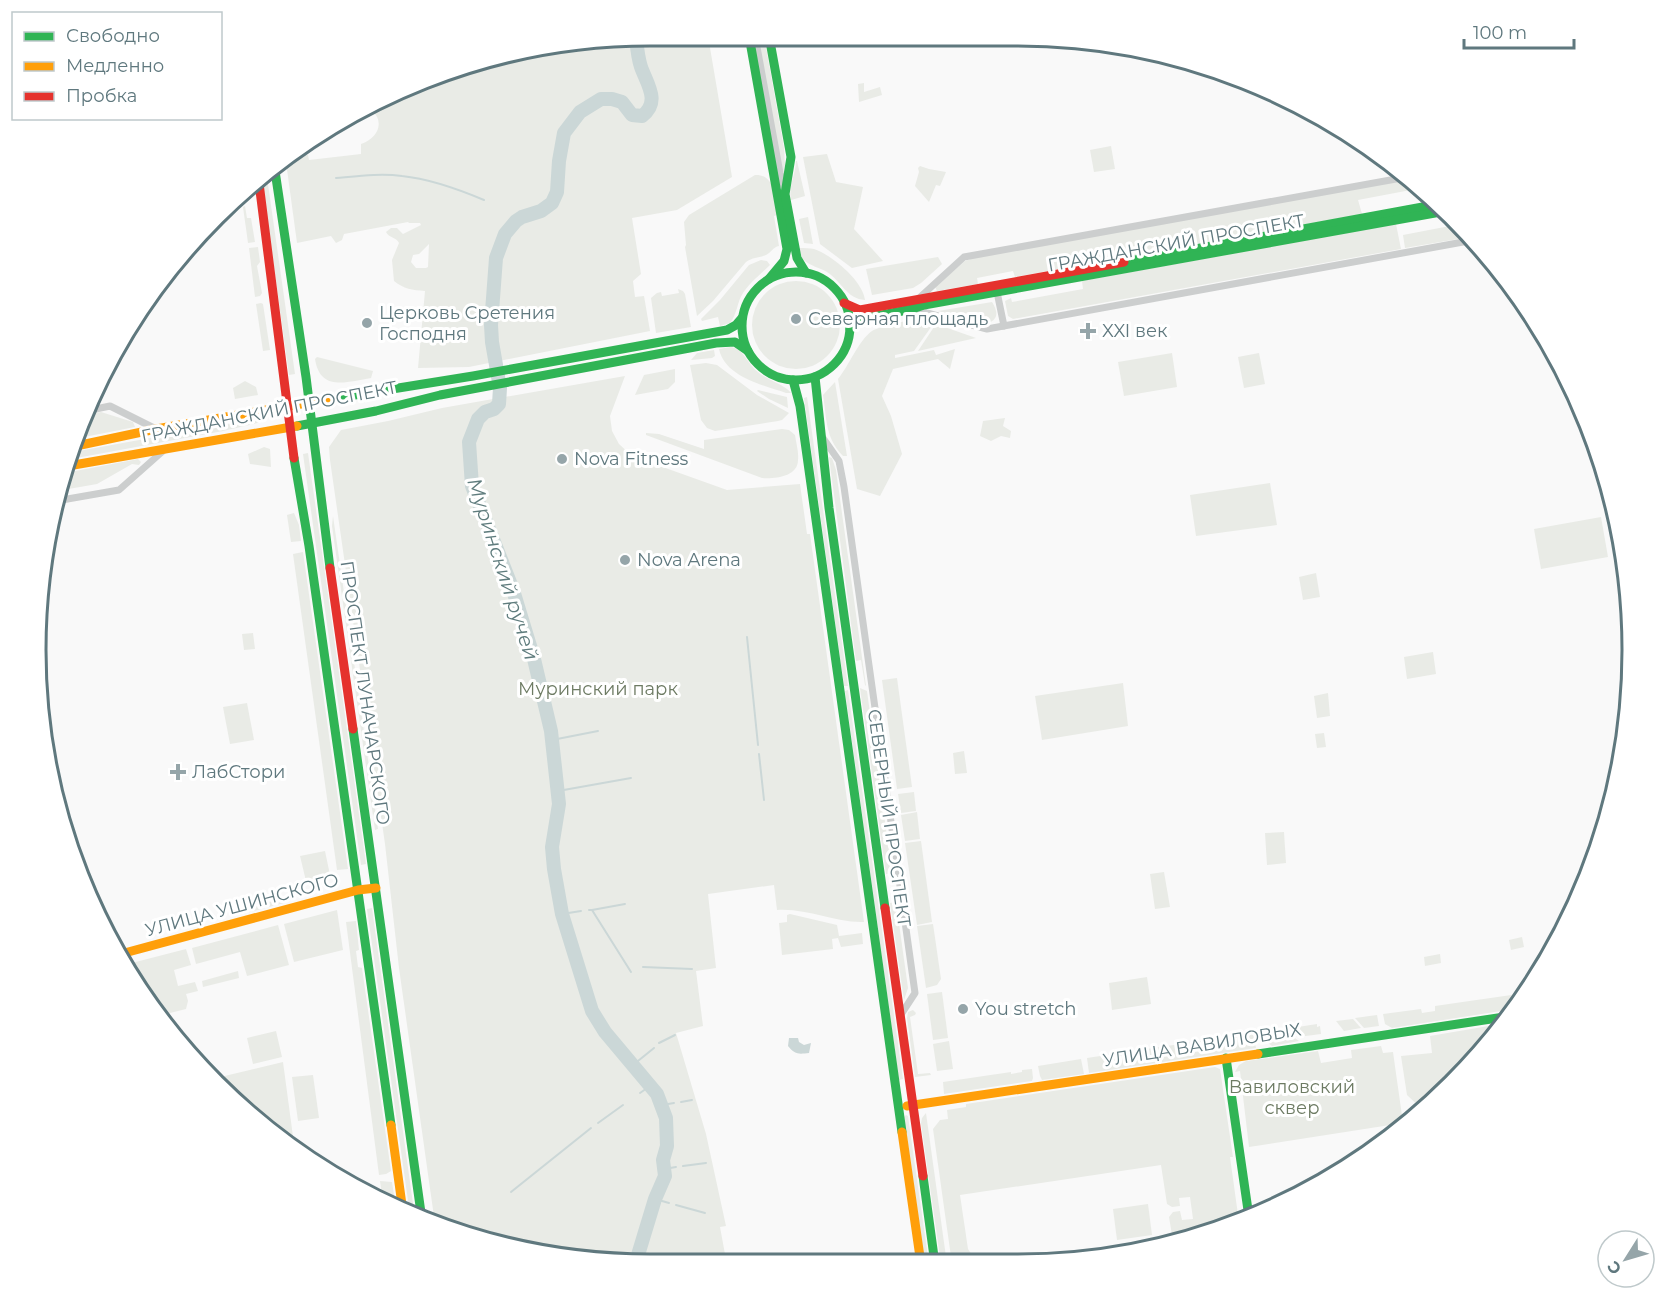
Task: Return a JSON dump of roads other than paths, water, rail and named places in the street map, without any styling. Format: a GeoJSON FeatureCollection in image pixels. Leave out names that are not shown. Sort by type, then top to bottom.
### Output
{"type":"FeatureCollection","features":[{"type":"Feature","properties":{"kind":"main road"},"geometry":{"type":"LineString","coordinates":[[751,46],[788,249],[784,261],[769,279],[759,286],[746,306],[742,318],[744,341],[756,363],[767,372],[780,378],[793,380],[815,377],[829,369],[840,358],[847,344],[850,329],[848,311],[834,288],[820,278],[806,273],[786,273],[769,279]]}},
{"type":"Feature","properties":{"kind":"main road"},"geometry":{"type":"LineString","coordinates":[[771,46],[791,157],[785,194],[797,258],[806,273]]}},
{"type":"Feature","properties":{"kind":"main road","name":"ПРОСПЕКТ ЛУНАЧАРСКОГО"},"geometry":{"type":"LineString","coordinates":[[276,177],[421,1210]]}},
{"type":"Feature","properties":{"kind":"main road","name":"ПРОСПЕКТ ЛУНАЧАРСКОГО"},"geometry":{"type":"LineString","coordinates":[[260,190],[290,428],[309,546],[401,1201]]}},
{"type":"Feature","properties":{"kind":"main road","name":"ГРАЖДАНСКИЙ ПРОСПЕКТ"},"geometry":{"type":"LineString","coordinates":[[844,303],[860,310],[1427,206]]}},
{"type":"Feature","properties":{"kind":"main road","name":"ГРАЖДАНСКИЙ ПРОСПЕКТ"},"geometry":{"type":"LineString","coordinates":[[850,329],[862,319],[924,305],[1434,213]]}},
{"type":"Feature","properties":{"kind":"main road","name":"ГРАЖДАНСКИЙ ПРОСПЕКТ"},"geometry":{"type":"LineString","coordinates":[[83,445],[156,429],[473,376],[728,330],[742,318]]}},
{"type":"Feature","properties":{"kind":"main road","name":"ГРАЖДАНСКИЙ ПРОСПЕКТ"},"geometry":{"type":"LineString","coordinates":[[76,465],[290,428],[376,411],[440,395],[716,343],[735,342],[748,351]]}},
{"type":"Feature","properties":{"kind":"main road","name":"СЕВЕРНЫЙ ПРОСПЕКТ"},"geometry":{"type":"LineString","coordinates":[[815,377],[829,508],[934,1254]]}},
{"type":"Feature","properties":{"kind":"main road","name":"СЕВЕРНЫЙ ПРОСПЕКТ"},"geometry":{"type":"LineString","coordinates":[[793,380],[800,406],[920,1254]]}},
{"type":"Feature","properties":{"kind":"main road","name":"УЛИЦА УШИНСКОГО"},"geometry":{"type":"LineString","coordinates":[[127,952],[358,890],[376,888]]}},
{"type":"Feature","properties":{"kind":"main road","name":"УЛИЦА ВАВИЛОВЫХ"},"geometry":{"type":"LineString","coordinates":[[899,1108],[1497,1018]]}},
{"type":"Feature","properties":{"kind":"main road"},"geometry":{"type":"LineString","coordinates":[[1226,1058],[1248,1209]]}},
{"type":"Feature","properties":{"kind":"street"},"geometry":{"type":"LineString","coordinates":[[757,46],[785,194]]}},
{"type":"Feature","properties":{"kind":"street"},"geometry":{"type":"LineString","coordinates":[[918,299],[964,256],[1395,179]]}},
{"type":"Feature","properties":{"kind":"street"},"geometry":{"type":"LineString","coordinates":[[997,292],[1004,326],[1463,242]]}},
{"type":"Feature","properties":{"kind":"street","name":"ГРАЖДАНСКИЙ ПРОСПЕКТ"},"geometry":{"type":"LineString","coordinates":[[912,309],[987,329],[1004,326]]}},
{"type":"Feature","properties":{"kind":"street"},"geometry":{"type":"LineString","coordinates":[[97,409],[110,406],[156,429]]}},
{"type":"Feature","properties":{"kind":"street","name":"СЕВЕРНЫЙ ПРОСПЕКТ"},"geometry":{"type":"LineString","coordinates":[[823,438],[839,461],[841,469],[915,993],[900,1016]]}},
{"type":"Feature","properties":{"kind":"street"},"geometry":{"type":"LineString","coordinates":[[66,499],[119,490],[165,449]]}},
{"type":"Feature","properties":{"kind":"waterway","name":"Муринский ручей"},"geometry":{"type":"LineString","coordinates":[[637,47],[640,64],[651,93],[651,105],[648,111],[642,116],[632,115],[622,102],[601,99],[580,112],[564,133],[557,192],[552,203],[541,211],[522,217],[505,234],[496,258],[491,325],[500,388],[499,404],[478,419],[469,442],[472,486],[513,590],[534,659],[551,731],[559,804],[552,847],[562,914],[592,1011],[605,1032],[657,1094],[666,1118],[667,1146],[663,1160],[665,1176],[655,1199],[638,1254]]}},
{"type":"Feature","properties":{"kind":"waterway"},"geometry":{"type":"LineString","coordinates":[[336,178],[378,175],[413,177],[444,185],[484,200]]}},
{"type":"Feature","properties":{"kind":"waterway"},"geometry":{"type":"LineString","coordinates":[[747,637],[758,745]]}},
{"type":"Feature","properties":{"kind":"waterway"},"geometry":{"type":"LineString","coordinates":[[552,740],[598,731]]}},
{"type":"Feature","properties":{"kind":"waterway"},"geometry":{"type":"LineString","coordinates":[[759,754],[764,800]]}},
{"type":"Feature","properties":{"kind":"waterway"},"geometry":{"type":"LineString","coordinates":[[558,791],[631,778]]}},
{"type":"Feature","properties":{"kind":"waterway"},"geometry":{"type":"LineString","coordinates":[[592,910],[625,904]]}},
{"type":"Feature","properties":{"kind":"waterway"},"geometry":{"type":"LineString","coordinates":[[589,910],[592,910],[631,972]]}},
{"type":"Feature","properties":{"kind":"waterway"},"geometry":{"type":"LineString","coordinates":[[562,914],[581,911]]}},
{"type":"Feature","properties":{"kind":"waterway"},"geometry":{"type":"LineString","coordinates":[[643,967],[692,969]]}},
{"type":"Feature","properties":{"kind":"waterway"},"geometry":{"type":"LineString","coordinates":[[659,1043],[675,1035]]}},
{"type":"Feature","properties":{"kind":"waterway"},"geometry":{"type":"LineString","coordinates":[[633,1065],[654,1048]]}},
{"type":"Feature","properties":{"kind":"waterway"},"geometry":{"type":"LineString","coordinates":[[640,1093],[650,1086]]}},
{"type":"Feature","properties":{"kind":"waterway"},"geometry":{"type":"LineString","coordinates":[[681,1102],[692,1100]]}},
{"type":"Feature","properties":{"kind":"waterway"},"geometry":{"type":"LineString","coordinates":[[662,1105],[674,1103]]}},
{"type":"Feature","properties":{"kind":"waterway"},"geometry":{"type":"LineString","coordinates":[[598,1123],[623,1105]]}},
{"type":"Feature","properties":{"kind":"waterway"},"geometry":{"type":"LineString","coordinates":[[511,1192],[591,1128]]}},
{"type":"Feature","properties":{"kind":"waterway"},"geometry":{"type":"LineString","coordinates":[[683,1166],[706,1163]]}},
{"type":"Feature","properties":{"kind":"waterway"},"geometry":{"type":"LineString","coordinates":[[664,1169],[676,1167]]}},
{"type":"Feature","properties":{"kind":"waterway"},"geometry":{"type":"LineString","coordinates":[[655,1199],[669,1203]]}},
{"type":"Feature","properties":{"kind":"waterway"},"geometry":{"type":"LineString","coordinates":[[676,1205],[705,1213]]}},
{"type":"Feature","properties":{"kind":"place","name":"Северная площадь"},"geometry":{"type":"Point","coordinates":[796,319]}},
{"type":"Feature","properties":{"kind":"place","name":"Церковь Сретения Господня"},"geometry":{"type":"Point","coordinates":[367,323]}},
{"type":"Feature","properties":{"kind":"place","name":"XXI век"},"geometry":{"type":"Point","coordinates":[1088,331]}},
{"type":"Feature","properties":{"kind":"place","name":"Nova Fitness"},"geometry":{"type":"Point","coordinates":[562,459]}},
{"type":"Feature","properties":{"kind":"place","name":"Nova Arena"},"geometry":{"type":"Point","coordinates":[625,560]}},
{"type":"Feature","properties":{"kind":"place","name":"ЛабСтори"},"geometry":{"type":"Point","coordinates":[178,772]}},
{"type":"Feature","properties":{"kind":"place","name":"You stretch"},"geometry":{"type":"Point","coordinates":[963,1009]}},
{"type":"Feature","properties":{"kind":"park label","name":"Муринский парк"},"geometry":{"type":"Point","coordinates":[598,689]}},
{"type":"Feature","properties":{"kind":"park label","name":"Вавиловский сквер"},"geometry":{"type":"Point","coordinates":[1292,1097]}}]}
